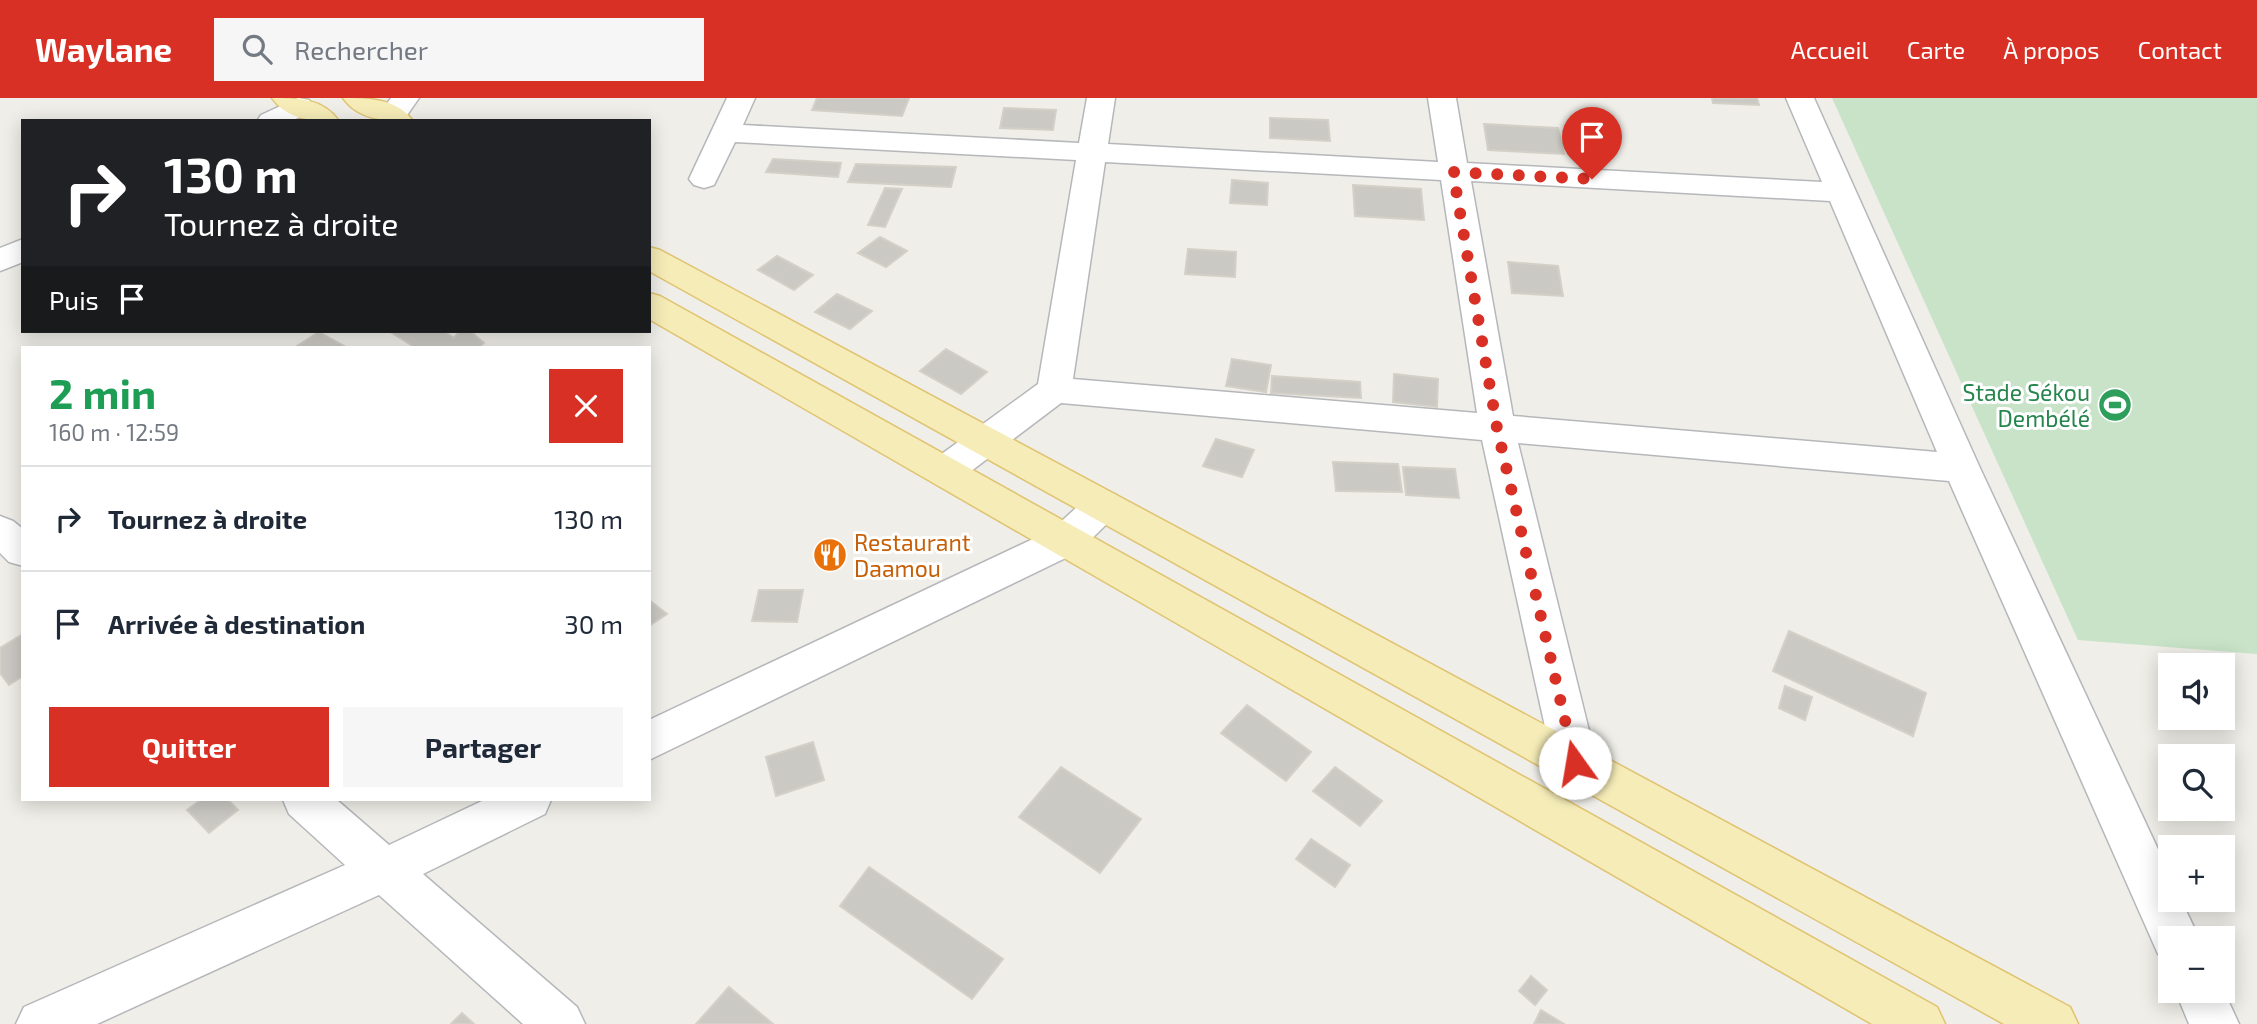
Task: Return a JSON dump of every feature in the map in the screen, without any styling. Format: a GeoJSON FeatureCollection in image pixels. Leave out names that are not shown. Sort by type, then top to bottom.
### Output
{"type":"FeatureCollection","features":[{"type":"Feature","properties":{"kind":"main road"},"geometry":{"type":"LineString","coordinates":[[357,98],[399,112]]}},
{"type":"Feature","properties":{"kind":"main road"},"geometry":{"type":"LineString","coordinates":[[293,102],[322,119]]}},
{"type":"Feature","properties":{"kind":"main road"},"geometry":{"type":"LineString","coordinates":[[651,258],[2053,1024]]}},
{"type":"Feature","properties":{"kind":"main road"},"geometry":{"type":"LineString","coordinates":[[651,305],[1920,1024]]}},
{"type":"Feature","properties":{"kind":"street"},"geometry":{"type":"LineString","coordinates":[[704,179],[741,98]]}},
{"type":"Feature","properties":{"kind":"street"},"geometry":{"type":"LineString","coordinates":[[1054,390],[1101,98]]}},
{"type":"Feature","properties":{"kind":"street"},"geometry":{"type":"LineString","coordinates":[[1442,98],[1497,428],[1575,763]]}},
{"type":"Feature","properties":{"kind":"street"},"geometry":{"type":"LineString","coordinates":[[1800,98],[1962,468],[2170,926]]}},
{"type":"Feature","properties":{"kind":"street"},"geometry":{"type":"LineString","coordinates":[[273,119],[293,102]]}},
{"type":"Feature","properties":{"kind":"street"},"geometry":{"type":"LineString","coordinates":[[724,133],[1841,192]]}},
{"type":"Feature","properties":{"kind":"street"},"geometry":{"type":"LineString","coordinates":[[0,261],[21,250]]}},
{"type":"Feature","properties":{"kind":"street"},"geometry":{"type":"LineString","coordinates":[[944,471],[1054,390],[1962,468]]}},
{"type":"Feature","properties":{"kind":"street"},"geometry":{"type":"LineString","coordinates":[[651,740],[1065,541],[1103,505]]}},
{"type":"Feature","properties":{"kind":"street"},"geometry":{"type":"LineString","coordinates":[[0,531],[21,549]]}},
{"type":"Feature","properties":{"kind":"street"},"geometry":{"type":"LineString","coordinates":[[306,801],[560,1024]]}},
{"type":"Feature","properties":{"kind":"street"},"geometry":{"type":"LineString","coordinates":[[41,1024],[384,870],[527,801]]}},
{"type":"Feature","properties":{"kind":"street"},"geometry":{"type":"LineString","coordinates":[[2205,1003],[2214,1024]]}},
{"type":"Feature","properties":{"kind":"green space","name":"Stade Sékou Dembélé"},"geometry":{"type":"Polygon","coordinates":[[[1832,98],[2257,98],[2257,654],[2078,640],[1832,98]]]}},
{"type":"Feature","properties":{"kind":"building"},"geometry":{"type":"Polygon","coordinates":[[[817,98],[909,98],[902,116],[812,110],[817,98]]]}},
{"type":"Feature","properties":{"kind":"building"},"geometry":{"type":"Polygon","coordinates":[[[1712,98],[1757,98],[1759,105],[1713,103],[1712,98]]]}},
{"type":"Feature","properties":{"kind":"building"},"geometry":{"type":"Polygon","coordinates":[[[1004,108],[1056,110],[1053,130],[1000,128],[1004,108]]]}},
{"type":"Feature","properties":{"kind":"building"},"geometry":{"type":"Polygon","coordinates":[[[1270,118],[1328,120],[1330,141],[1270,138],[1270,118]]]}},
{"type":"Feature","properties":{"kind":"building"},"geometry":{"type":"Polygon","coordinates":[[[1484,124],[1558,128],[1564,154],[1488,150],[1484,124]]]}},
{"type":"Feature","properties":{"kind":"building"},"geometry":{"type":"Polygon","coordinates":[[[773,159],[841,163],[838,177],[766,172],[773,159]]]}},
{"type":"Feature","properties":{"kind":"building"},"geometry":{"type":"Polygon","coordinates":[[[856,164],[956,167],[951,187],[848,182],[856,164]]]}},
{"type":"Feature","properties":{"kind":"building"},"geometry":{"type":"Polygon","coordinates":[[[1232,180],[1268,183],[1267,205],[1230,203],[1232,180]]]}},
{"type":"Feature","properties":{"kind":"building"},"geometry":{"type":"Polygon","coordinates":[[[1353,185],[1421,189],[1424,220],[1355,216],[1353,185]]]}},
{"type":"Feature","properties":{"kind":"building"},"geometry":{"type":"Polygon","coordinates":[[[885,188],[902,189],[885,227],[868,225],[885,188]]]}},
{"type":"Feature","properties":{"kind":"building"},"geometry":{"type":"Polygon","coordinates":[[[880,237],[907,251],[886,267],[858,253],[880,237]]]}},
{"type":"Feature","properties":{"kind":"building"},"geometry":{"type":"Polygon","coordinates":[[[1188,249],[1236,252],[1235,277],[1185,274],[1188,249]]]}},
{"type":"Feature","properties":{"kind":"building"},"geometry":{"type":"Polygon","coordinates":[[[777,256],[813,275],[794,290],[758,270],[777,256]]]}},
{"type":"Feature","properties":{"kind":"building"},"geometry":{"type":"Polygon","coordinates":[[[1508,262],[1558,266],[1563,296],[1512,293],[1508,262]]]}},
{"type":"Feature","properties":{"kind":"building"},"geometry":{"type":"Polygon","coordinates":[[[837,294],[872,311],[850,329],[815,312],[837,294]]]}},
{"type":"Feature","properties":{"kind":"building"},"geometry":{"type":"Polygon","coordinates":[[[321,333],[344,346],[297,346],[321,333]]]}},
{"type":"Feature","properties":{"kind":"building"},"geometry":{"type":"Polygon","coordinates":[[[392,333],[446,333],[454,338],[458,333],[472,333],[484,343],[480,346],[413,346],[392,333]]]}},
{"type":"Feature","properties":{"kind":"building"},"geometry":{"type":"Polygon","coordinates":[[[946,349],[987,372],[961,394],[920,371],[946,349]]]}},
{"type":"Feature","properties":{"kind":"building"},"geometry":{"type":"Polygon","coordinates":[[[1232,359],[1271,365],[1266,392],[1226,386],[1232,359]]]}},
{"type":"Feature","properties":{"kind":"building"},"geometry":{"type":"Polygon","coordinates":[[[1394,374],[1438,379],[1437,407],[1393,402],[1394,374]]]}},
{"type":"Feature","properties":{"kind":"building"},"geometry":{"type":"Polygon","coordinates":[[[1272,376],[1360,382],[1361,398],[1271,393],[1272,376]]]}},
{"type":"Feature","properties":{"kind":"building"},"geometry":{"type":"Polygon","coordinates":[[[1216,439],[1254,450],[1242,477],[1203,466],[1216,439]]]}},
{"type":"Feature","properties":{"kind":"building"},"geometry":{"type":"Polygon","coordinates":[[[1333,462],[1398,464],[1402,492],[1336,491],[1333,462]]]}},
{"type":"Feature","properties":{"kind":"building"},"geometry":{"type":"Polygon","coordinates":[[[1403,467],[1455,469],[1459,498],[1406,495],[1403,467]]]}},
{"type":"Feature","properties":{"kind":"building"},"geometry":{"type":"Polygon","coordinates":[[[759,590],[803,590],[797,622],[752,621],[759,590]]]}},
{"type":"Feature","properties":{"kind":"building"},"geometry":{"type":"Polygon","coordinates":[[[651,602],[667,614],[651,625],[651,602]]]}},
{"type":"Feature","properties":{"kind":"building"},"geometry":{"type":"Polygon","coordinates":[[[1789,631],[1926,693],[1913,736],[1773,671],[1789,631]]]}},
{"type":"Feature","properties":{"kind":"building"},"geometry":{"type":"Polygon","coordinates":[[[21,635],[21,677],[9,685],[0,673],[0,648],[21,635]]]}},
{"type":"Feature","properties":{"kind":"building"},"geometry":{"type":"Polygon","coordinates":[[[1785,686],[1812,697],[1805,720],[1779,708],[1785,686]]]}},
{"type":"Feature","properties":{"kind":"building"},"geometry":{"type":"Polygon","coordinates":[[[1247,705],[1311,752],[1286,781],[1221,733],[1247,705]]]}},
{"type":"Feature","properties":{"kind":"building"},"geometry":{"type":"Polygon","coordinates":[[[813,742],[824,780],[776,796],[766,757],[813,742]]]}},
{"type":"Feature","properties":{"kind":"building"},"geometry":{"type":"Polygon","coordinates":[[[1061,767],[1141,819],[1100,873],[1019,817],[1061,767]]]}},
{"type":"Feature","properties":{"kind":"building"},"geometry":{"type":"Polygon","coordinates":[[[1335,767],[1382,801],[1360,826],[1313,791],[1335,767]]]}},
{"type":"Feature","properties":{"kind":"building"},"geometry":{"type":"Polygon","coordinates":[[[200,801],[229,801],[238,810],[209,833],[187,810],[200,801]]]}},
{"type":"Feature","properties":{"kind":"building"},"geometry":{"type":"Polygon","coordinates":[[[1311,839],[1350,865],[1335,887],[1296,859],[1311,839]]]}},
{"type":"Feature","properties":{"kind":"building"},"geometry":{"type":"Polygon","coordinates":[[[869,867],[1003,959],[972,999],[840,906],[869,867]]]}},
{"type":"Feature","properties":{"kind":"building"},"geometry":{"type":"Polygon","coordinates":[[[1531,976],[1547,990],[1535,1005],[1519,991],[1531,976]]]}},
{"type":"Feature","properties":{"kind":"building"},"geometry":{"type":"Polygon","coordinates":[[[729,987],[773,1024],[696,1024],[729,987]]]}},
{"type":"Feature","properties":{"kind":"building"},"geometry":{"type":"Polygon","coordinates":[[[1541,1010],[1564,1024],[1534,1024],[1541,1010]]]}},
{"type":"Feature","properties":{"kind":"building"},"geometry":{"type":"Polygon","coordinates":[[[462,1013],[474,1024],[451,1024],[462,1013]]]}},
{"type":"Feature","properties":{"kind":"place","name":"Stade Sékou Dembélé"},"geometry":{"type":"Point","coordinates":[2115,405]}},
{"type":"Feature","properties":{"kind":"place","name":"Restaurant Daamou"},"geometry":{"type":"Point","coordinates":[830,555]}},
{"type":"Feature","properties":{"kind":"route"},"geometry":{"type":"LineString","coordinates":[[1575,763],[1497,428],[1453,172],[1592,179]]}}]}
